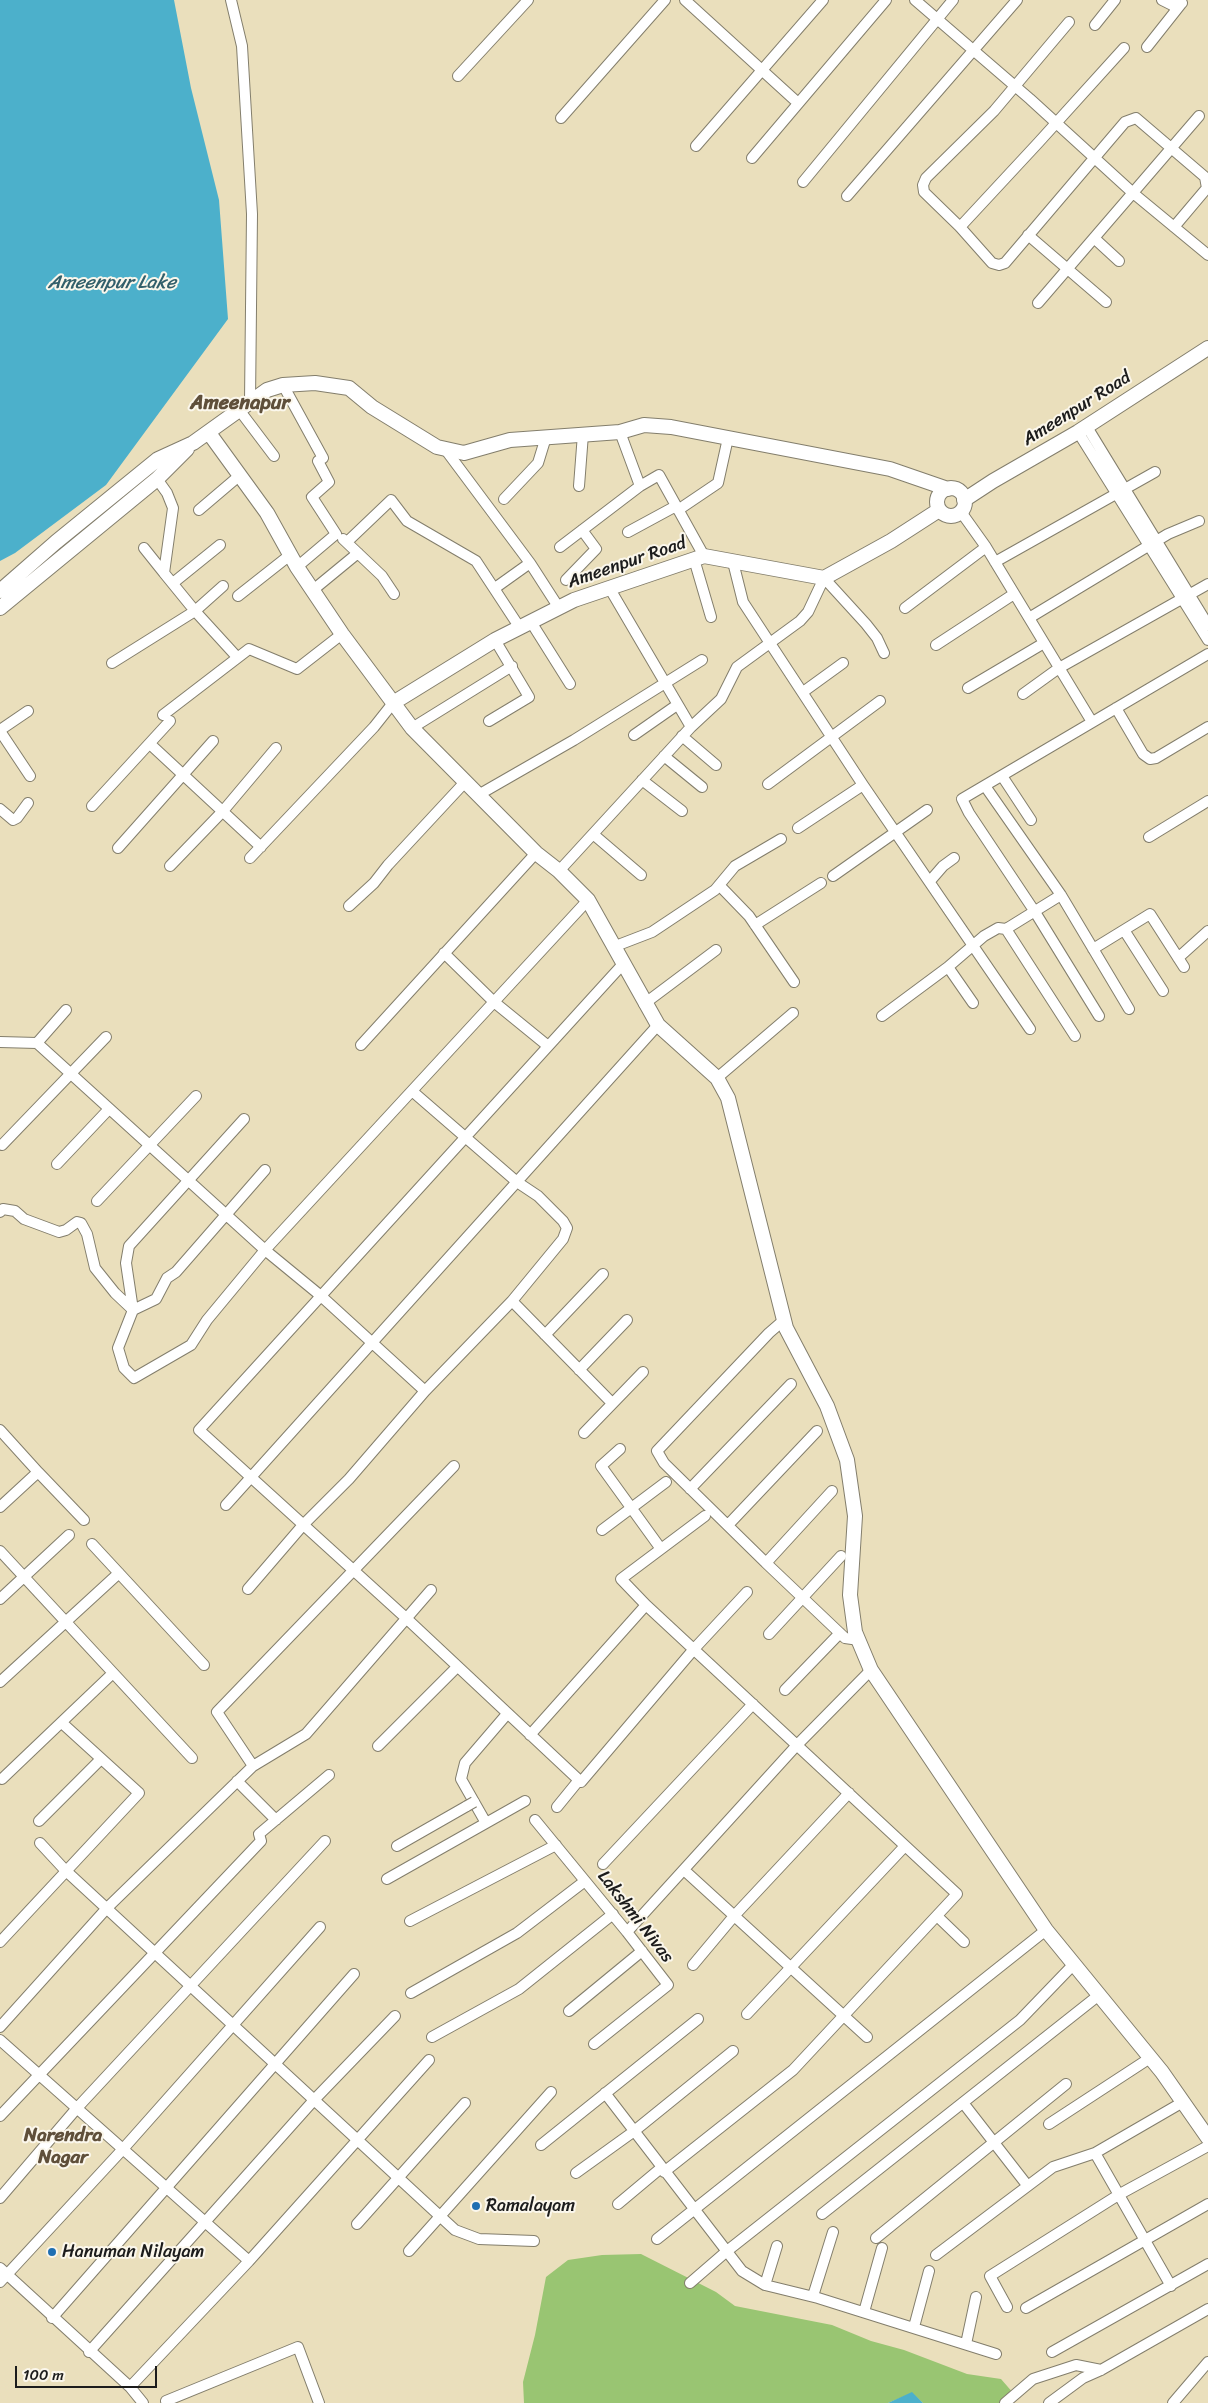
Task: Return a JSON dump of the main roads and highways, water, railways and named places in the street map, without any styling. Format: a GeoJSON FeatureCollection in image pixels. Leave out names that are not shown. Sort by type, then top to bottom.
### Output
{"type":"FeatureCollection","features":[{"type":"Feature","properties":{"kind":"water","name":"Ameenpur Lake"},"geometry":{"type":"Polygon","coordinates":[[[0,0],[174,0],[191,88],[219,200],[228,319],[106,485],[15,553],[0,561],[0,0]]]}},
{"type":"Feature","properties":{"kind":"water"},"geometry":{"type":"Polygon","coordinates":[[[912,2392],[923,2403],[888,2403],[912,2392]]]}},
{"type":"Feature","properties":{"kind":"place","name":"Ramalayam"},"geometry":{"type":"Point","coordinates":[476,2206]}},
{"type":"Feature","properties":{"kind":"place","name":"Hanuman Nilayam"},"geometry":{"type":"Point","coordinates":[52,2252]}},
{"type":"Feature","properties":{"kind":"district","name":"Ameenapur"},"geometry":{"type":"Point","coordinates":[240,404]}},
{"type":"Feature","properties":{"kind":"district","name":"Narendra Nagar"},"geometry":{"type":"Point","coordinates":[63,2147]}}]}
